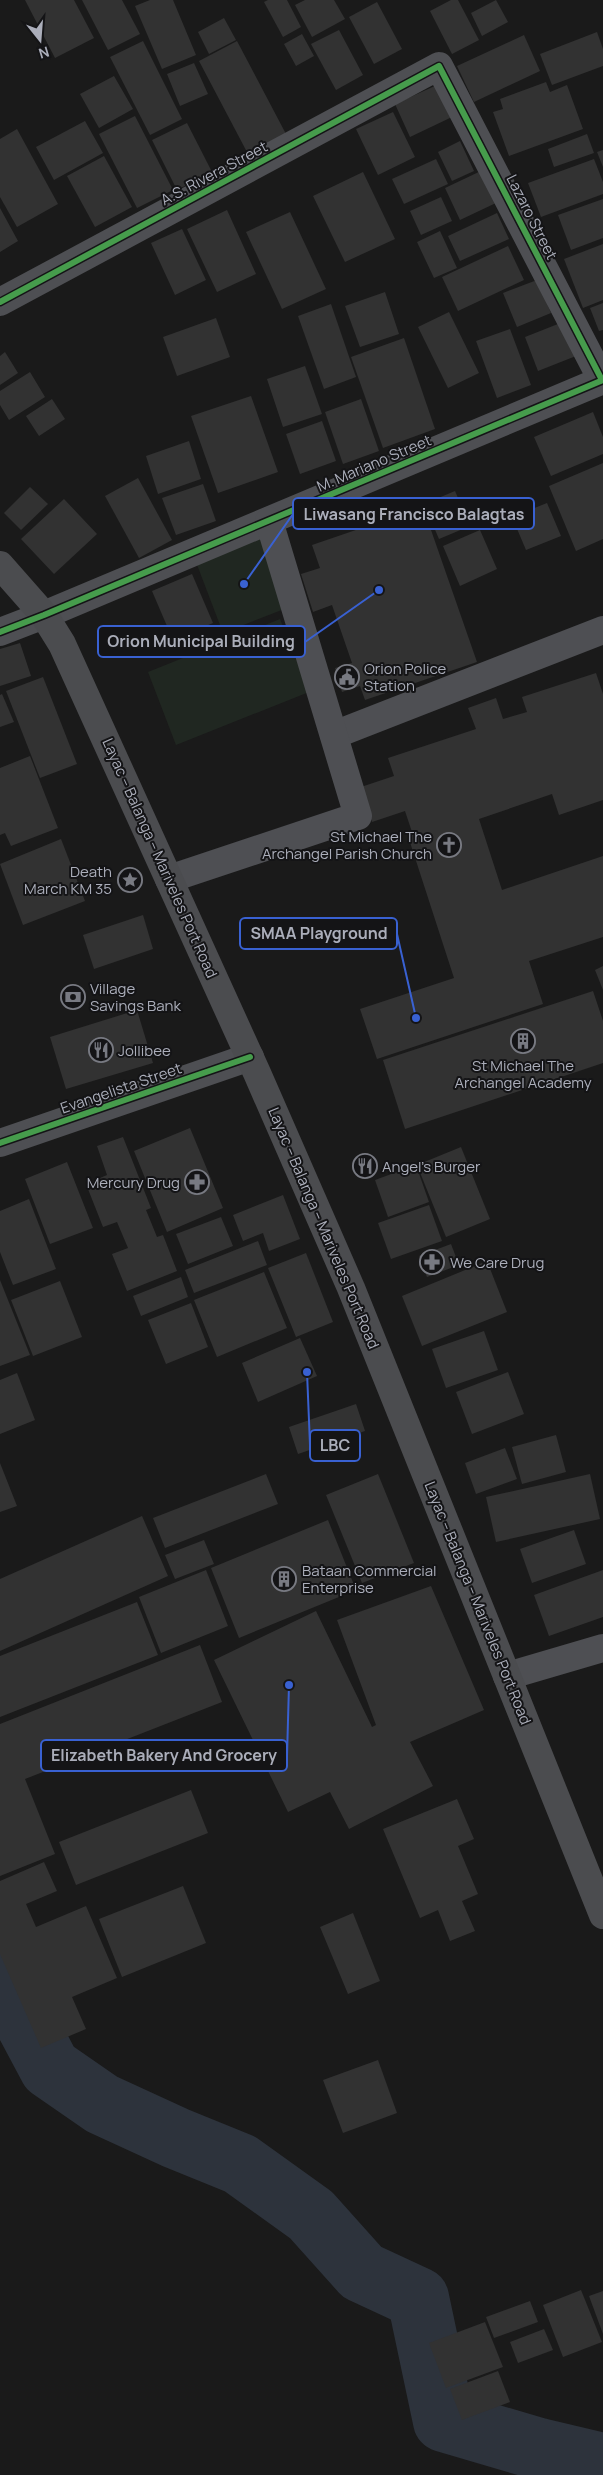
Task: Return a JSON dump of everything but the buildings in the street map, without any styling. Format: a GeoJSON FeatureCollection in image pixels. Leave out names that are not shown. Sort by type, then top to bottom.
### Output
{"type":"FeatureCollection","features":[{"type":"Feature","properties":{"kind":"main road","name":"Layac – Balanga – Mariveles Port Road"},"geometry":{"type":"LineString","coordinates":[[0,565],[44,616],[62,644],[250,1057],[351,1288],[603,1915]]}},
{"type":"Feature","properties":{"kind":"street","name":"A.S. Rivera Street"},"geometry":{"type":"LineString","coordinates":[[0,302],[439,66]]}},
{"type":"Feature","properties":{"kind":"street","name":"Lazaro Street"},"geometry":{"type":"LineString","coordinates":[[439,66],[603,380]]}},
{"type":"Feature","properties":{"kind":"street","name":"M. Mariano Street"},"geometry":{"type":"LineString","coordinates":[[0,632],[44,616],[603,380]]}},
{"type":"Feature","properties":{"kind":"street"},"geometry":{"type":"LineString","coordinates":[[169,879],[358,816],[269,521]]}},
{"type":"Feature","properties":{"kind":"street"},"geometry":{"type":"LineString","coordinates":[[334,735],[603,630]]}},
{"type":"Feature","properties":{"kind":"street","name":"Evangelista Street"},"geometry":{"type":"LineString","coordinates":[[0,1143],[250,1057]]}},
{"type":"Feature","properties":{"kind":"street"},"geometry":{"type":"LineString","coordinates":[[507,1676],[603,1648]]}},
{"type":"Feature","properties":{"kind":"shaded area"},"geometry":{"type":"Polygon","coordinates":[[[265,535],[292,606],[223,633],[196,562],[265,535]]]}},
{"type":"Feature","properties":{"kind":"shaded area"},"geometry":{"type":"Polygon","coordinates":[[[280,619],[309,692],[176,745],[148,672],[280,619]]]}},
{"type":"Feature","properties":{"kind":"waterway"},"geometry":{"type":"LineString","coordinates":[[0,1974],[50,2068],[102,2104],[176,2138],[240,2164],[311,2215],[362,2272],[418,2298],[444,2421],[539,2449],[603,2464]]}},
{"type":"Feature","properties":{"kind":"cycle path"},"geometry":{"type":"LineString","coordinates":[[0,302],[439,66],[602,380]]}},
{"type":"Feature","properties":{"kind":"cycle path"},"geometry":{"type":"LineString","coordinates":[[0,632],[603,380]]}},
{"type":"Feature","properties":{"kind":"cycle path"},"geometry":{"type":"LineString","coordinates":[[0,1143],[250,1057]]}},
{"type":"Feature","properties":{"kind":"place","name":"Liwasang Francisco Balagtas"},"geometry":{"type":"Point","coordinates":[244,584]}},
{"type":"Feature","properties":{"kind":"place","name":"Orion Municipal Building"},"geometry":{"type":"Point","coordinates":[379,590]}},
{"type":"Feature","properties":{"kind":"place","name":"Orion Police Station"},"geometry":{"type":"Point","coordinates":[347,677]}},
{"type":"Feature","properties":{"kind":"place","name":"St Michael The Archangel Parish Church"},"geometry":{"type":"Point","coordinates":[449,845]}},
{"type":"Feature","properties":{"kind":"place","name":"Death March KM 35"},"geometry":{"type":"Point","coordinates":[130,880]}},
{"type":"Feature","properties":{"kind":"place","name":"Village Savings Bank"},"geometry":{"type":"Point","coordinates":[73,997]}},
{"type":"Feature","properties":{"kind":"place","name":"SMAA Playground"},"geometry":{"type":"Point","coordinates":[416,1018]}},
{"type":"Feature","properties":{"kind":"place","name":"St Michael The Archangel Academy"},"geometry":{"type":"Point","coordinates":[523,1041]}},
{"type":"Feature","properties":{"kind":"place","name":"Jollibee"},"geometry":{"type":"Point","coordinates":[101,1050]}},
{"type":"Feature","properties":{"kind":"place","name":"Angel's Burger"},"geometry":{"type":"Point","coordinates":[365,1166]}},
{"type":"Feature","properties":{"kind":"place","name":"Mercury Drug"},"geometry":{"type":"Point","coordinates":[197,1182]}},
{"type":"Feature","properties":{"kind":"place","name":"We Care Drug"},"geometry":{"type":"Point","coordinates":[432,1262]}},
{"type":"Feature","properties":{"kind":"place","name":"LBC"},"geometry":{"type":"Point","coordinates":[307,1372]}},
{"type":"Feature","properties":{"kind":"place","name":"Bataan Commercial Enterprise"},"geometry":{"type":"Point","coordinates":[284,1579]}},
{"type":"Feature","properties":{"kind":"place","name":"Elizabeth Bakery And Grocery"},"geometry":{"type":"Point","coordinates":[289,1685]}}]}
